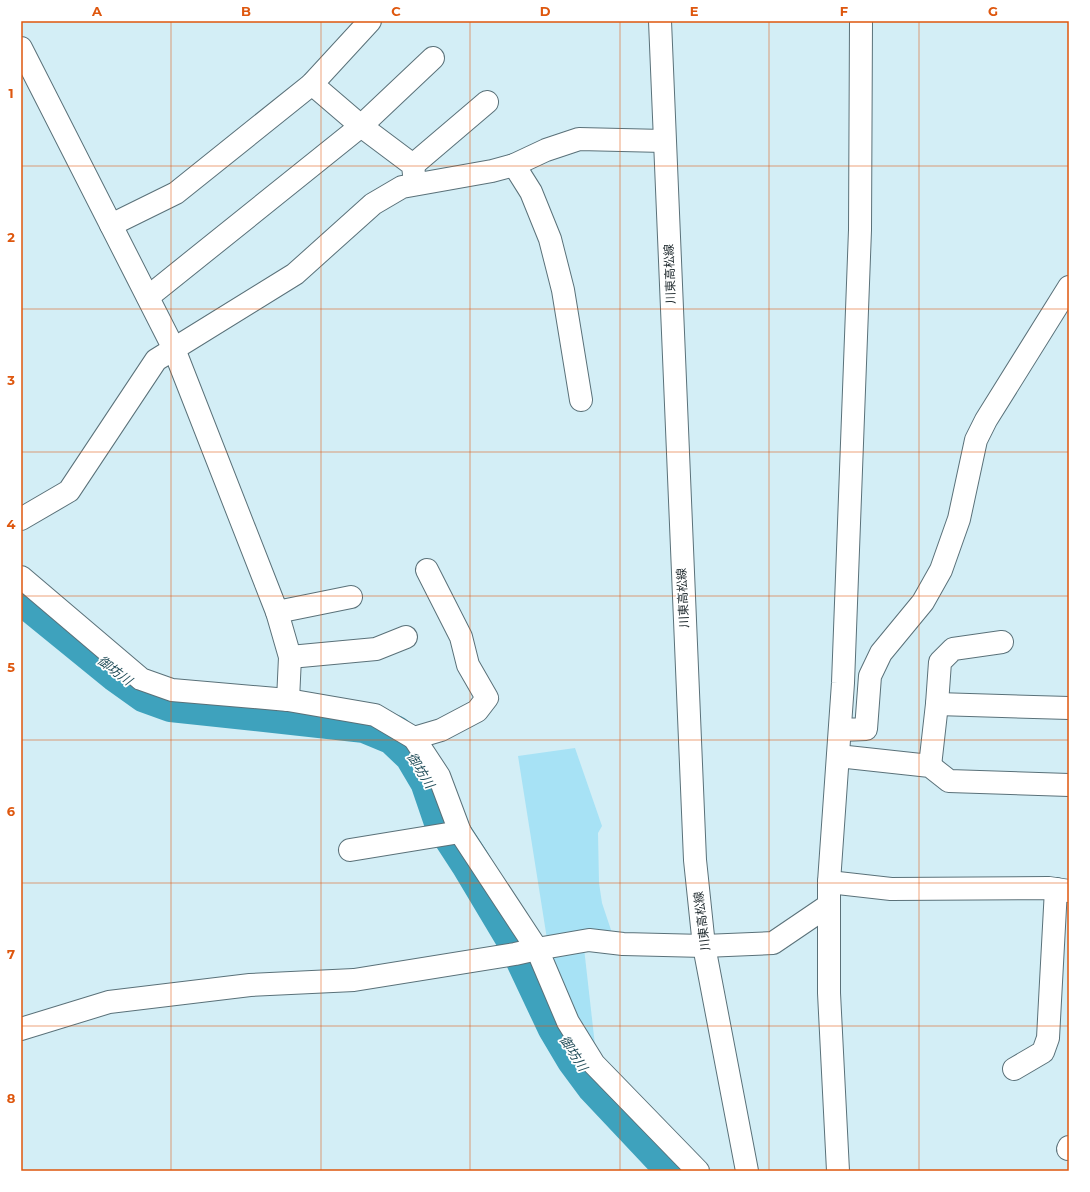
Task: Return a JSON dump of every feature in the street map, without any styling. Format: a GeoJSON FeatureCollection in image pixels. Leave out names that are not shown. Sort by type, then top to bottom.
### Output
{"type":"FeatureCollection","features":[{"type":"Feature","properties":{"kind":"street"},"geometry":{"type":"LineString","coordinates":[[111,225],[176,192],[312,84],[370,21]]}},
{"type":"Feature","properties":{"kind":"street","name":"川東高松線"},"geometry":{"type":"LineString","coordinates":[[660,21],[695,860],[704,946],[747,1171]]}},
{"type":"Feature","properties":{"kind":"street"},"geometry":{"type":"LineString","coordinates":[[838,1171],[828,993],[829,882],[843,683],[860,230],[861,21]]}},
{"type":"Feature","properties":{"kind":"street"},"geometry":{"type":"LineString","coordinates":[[21,48],[174,349],[277,612],[290,657],[288,700]]}},
{"type":"Feature","properties":{"kind":"street"},"geometry":{"type":"LineString","coordinates":[[148,297],[361,126],[433,58]]}},
{"type":"Feature","properties":{"kind":"street"},"geometry":{"type":"LineString","coordinates":[[312,84],[361,126],[414,175],[492,171],[514,165],[546,150],[579,139],[664,142]]}},
{"type":"Feature","properties":{"kind":"street"},"geometry":{"type":"LineString","coordinates":[[21,519],[69,491],[156,360],[295,274],[374,204],[402,187],[487,102]]}},
{"type":"Feature","properties":{"kind":"street"},"geometry":{"type":"LineString","coordinates":[[514,165],[531,192],[550,238],[562,290],[581,400]]}},
{"type":"Feature","properties":{"kind":"street"},"geometry":{"type":"LineString","coordinates":[[840,730],[866,729],[870,676],[881,653],[923,602],[941,570],[959,519],[976,440],[986,420],[1069,287]]}},
{"type":"Feature","properties":{"kind":"street"},"geometry":{"type":"LineString","coordinates":[[414,738],[441,730],[477,711],[487,698],[468,665],[460,637],[427,570]]}},
{"type":"Feature","properties":{"kind":"street"},"geometry":{"type":"LineString","coordinates":[[21,577],[141,679],[172,690],[288,700],[375,715],[414,738],[440,776],[454,834],[594,1064],[698,1171]]}},
{"type":"Feature","properties":{"kind":"street"},"geometry":{"type":"LineString","coordinates":[[277,612],[351,597]]}},
{"type":"Feature","properties":{"kind":"street"},"geometry":{"type":"LineString","coordinates":[[290,657],[376,649],[406,637]]}},
{"type":"Feature","properties":{"kind":"street"},"geometry":{"type":"LineString","coordinates":[[930,766],[940,662],[953,649],[1002,642]]}},
{"type":"Feature","properties":{"kind":"street"},"geometry":{"type":"LineString","coordinates":[[937,704],[1069,708]]}},
{"type":"Feature","properties":{"kind":"street"},"geometry":{"type":"LineString","coordinates":[[838,756],[930,766],[949,781],[1069,785]]}},
{"type":"Feature","properties":{"kind":"street"},"geometry":{"type":"LineString","coordinates":[[350,850],[454,834]]}},
{"type":"Feature","properties":{"kind":"street"},"geometry":{"type":"LineString","coordinates":[[829,882],[891,889],[1062,890],[1048,1038],[1043,1052],[1014,1069]]}},
{"type":"Feature","properties":{"kind":"street"},"geometry":{"type":"LineString","coordinates":[[21,1029],[110,1002],[250,985],[354,980],[526,952],[589,940],[624,944],[704,946],[773,943],[829,905]]}},
{"type":"Feature","properties":{"kind":"shaded area"},"geometry":{"type":"Polygon","coordinates":[[[575,748],[602,826],[598,833],[599,883],[602,903],[613,936],[547,939],[518,756],[575,748]]]}},
{"type":"Feature","properties":{"kind":"shaded area"},"geometry":{"type":"Polygon","coordinates":[[[584,948],[596,1054],[583,1040],[550,952],[584,948]]]}},
{"type":"Feature","properties":{"kind":"waterway","name":"御坊川"},"geometry":{"type":"LineString","coordinates":[[21,594],[118,673],[146,693],[171,702],[365,723],[394,735],[414,754],[430,781],[444,822],[516,939],[557,1026],[576,1058],[596,1085],[677,1171]]}}]}
